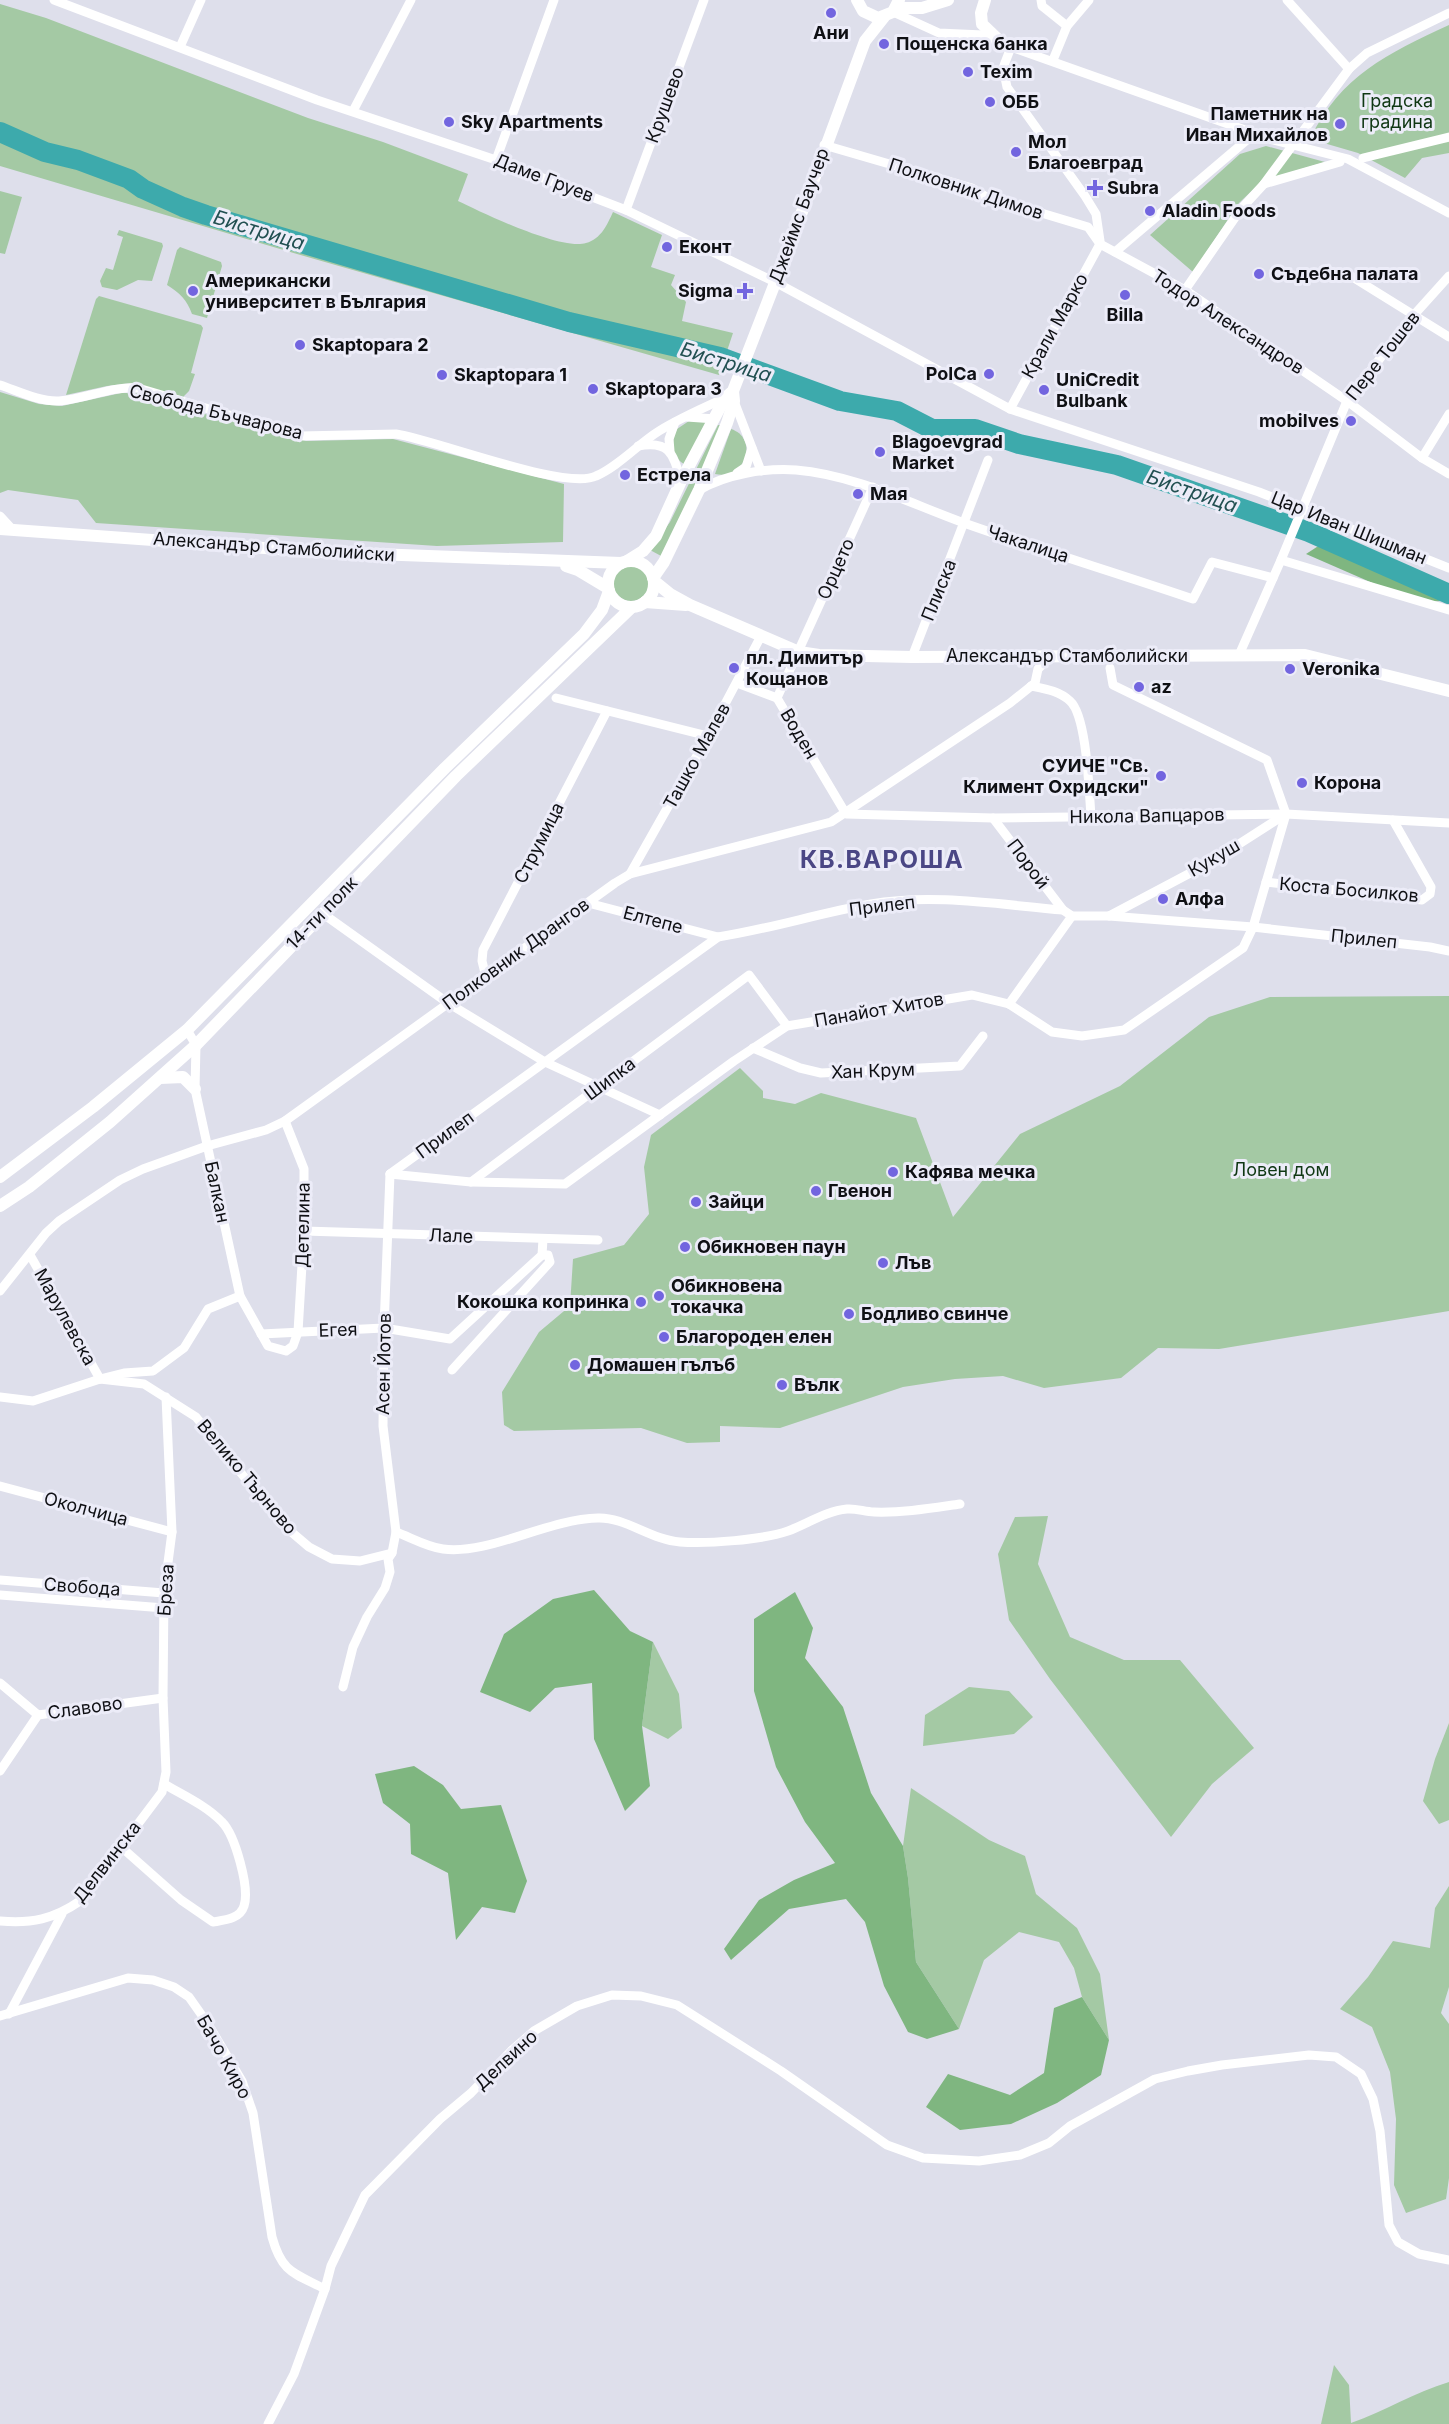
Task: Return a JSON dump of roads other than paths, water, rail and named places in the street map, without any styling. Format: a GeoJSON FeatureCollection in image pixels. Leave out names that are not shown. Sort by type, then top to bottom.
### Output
{"type":"FeatureCollection","features":[{"type":"Feature","properties":{"kind":"street","name":"Даме Груев"},"geometry":{"type":"LineString","coordinates":[[54,0],[317,100],[496,160],[626,210],[775,282],[1010,409]]}},
{"type":"Feature","properties":{"kind":"street"},"geometry":{"type":"LineString","coordinates":[[180,47],[201,0]]}},
{"type":"Feature","properties":{"kind":"street"},"geometry":{"type":"LineString","coordinates":[[353,111],[411,0]]}},
{"type":"Feature","properties":{"kind":"street"},"geometry":{"type":"LineString","coordinates":[[496,160],[554,0]]}},
{"type":"Feature","properties":{"kind":"street","name":"Крушево"},"geometry":{"type":"LineString","coordinates":[[626,210],[704,0]]}},
{"type":"Feature","properties":{"kind":"street"},"geometry":{"type":"LineString","coordinates":[[860,6],[873,17],[893,9],[922,8],[948,0]]}},
{"type":"Feature","properties":{"kind":"street"},"geometry":{"type":"LineString","coordinates":[[985,0],[981,13],[982,24],[1007,45]]}},
{"type":"Feature","properties":{"kind":"street"},"geometry":{"type":"LineString","coordinates":[[1041,0],[1042,6],[1067,26]]}},
{"type":"Feature","properties":{"kind":"street"},"geometry":{"type":"LineString","coordinates":[[1053,60],[1067,26],[1089,0]]}},
{"type":"Feature","properties":{"kind":"street"},"geometry":{"type":"LineString","coordinates":[[1287,0],[1349,69]]}},
{"type":"Feature","properties":{"kind":"street"},"geometry":{"type":"LineString","coordinates":[[860,6],[865,41]]}},
{"type":"Feature","properties":{"kind":"street"},"geometry":{"type":"LineString","coordinates":[[865,41],[893,9]]}},
{"type":"Feature","properties":{"kind":"street"},"geometry":{"type":"LineString","coordinates":[[893,9],[939,33],[983,35],[1254,134],[1363,163],[1449,213]]}},
{"type":"Feature","properties":{"kind":"street"},"geometry":{"type":"LineString","coordinates":[[1185,290],[1241,209],[1264,184],[1349,69],[1367,54],[1449,13]]}},
{"type":"Feature","properties":{"kind":"street","name":"Джеймс Баучер"},"geometry":{"type":"LineString","coordinates":[[653,580],[699,490],[727,423],[731,396],[865,41]]}},
{"type":"Feature","properties":{"kind":"street"},"geometry":{"type":"LineString","coordinates":[[1007,45],[1003,68],[1007,87],[1096,214],[1100,244]]}},
{"type":"Feature","properties":{"kind":"street"},"geometry":{"type":"LineString","coordinates":[[1115,252],[1254,134]]}},
{"type":"Feature","properties":{"kind":"street"},"geometry":{"type":"LineString","coordinates":[[1363,163],[1449,137]]}},
{"type":"Feature","properties":{"kind":"street","name":"Полковник Димов"},"geometry":{"type":"LineString","coordinates":[[825,145],[972,188],[985,196],[1085,226],[1100,244]]}},
{"type":"Feature","properties":{"kind":"street"},"geometry":{"type":"LineString","coordinates":[[1264,184],[1340,162]]}},
{"type":"Feature","properties":{"kind":"street","name":"Тодор Александров"},"geometry":{"type":"LineString","coordinates":[[1100,244],[1185,290],[1347,401],[1422,458],[1449,474]]}},
{"type":"Feature","properties":{"kind":"street","name":"Крали Марко"},"geometry":{"type":"LineString","coordinates":[[1010,409],[1100,244]]}},
{"type":"Feature","properties":{"kind":"street"},"geometry":{"type":"LineString","coordinates":[[1346,273],[1449,337]]}},
{"type":"Feature","properties":{"kind":"street","name":"Пере Тошев"},"geometry":{"type":"LineString","coordinates":[[1239,655],[1347,401],[1413,316],[1449,276]]}},
{"type":"Feature","properties":{"kind":"street","name":"Свобода Бъчварова"},"geometry":{"type":"LineString","coordinates":[[0,386],[48,400],[60,401],[118,388],[138,388],[300,436],[406,435],[467,454],[573,480],[596,477],[675,422],[731,396]]}},
{"type":"Feature","properties":{"kind":"street"},"geometry":{"type":"LineString","coordinates":[[731,396],[761,471]]}},
{"type":"Feature","properties":{"kind":"street","name":"Джеймс Баучер"},"geometry":{"type":"LineString","coordinates":[[624,562],[643,551],[656,536],[681,481],[715,419],[731,396]]}},
{"type":"Feature","properties":{"kind":"street","name":"Цар Иван Шишман"},"geometry":{"type":"LineString","coordinates":[[1010,409],[1259,492],[1301,511],[1449,568]]}},
{"type":"Feature","properties":{"kind":"street"},"geometry":{"type":"LineString","coordinates":[[1422,458],[1448,416]]}},
{"type":"Feature","properties":{"kind":"street"},"geometry":{"type":"LineString","coordinates":[[685,417],[715,419],[727,423],[737,427],[750,441]]}},
{"type":"Feature","properties":{"kind":"street"},"geometry":{"type":"LineString","coordinates":[[675,422],[669,439],[670,452],[681,481]]}},
{"type":"Feature","properties":{"kind":"street"},"geometry":{"type":"LineString","coordinates":[[729,478],[746,467],[750,441]]}},
{"type":"Feature","properties":{"kind":"street"},"geometry":{"type":"LineString","coordinates":[[636,447],[659,444],[670,452]]}},
{"type":"Feature","properties":{"kind":"street","name":"Плиска"},"geometry":{"type":"LineString","coordinates":[[912,657],[988,460]]}},
{"type":"Feature","properties":{"kind":"street","name":"Чакалица"},"geometry":{"type":"LineString","coordinates":[[699,490],[729,478],[761,471],[798,470],[873,487],[965,523],[1193,599],[1212,562],[1273,578]]}},
{"type":"Feature","properties":{"kind":"street","name":"Орцето"},"geometry":{"type":"LineString","coordinates":[[799,652],[873,487]]}},
{"type":"Feature","properties":{"kind":"street"},"geometry":{"type":"LineString","coordinates":[[0,516],[6,529]]}},
{"type":"Feature","properties":{"kind":"street","name":"Александър Стамболийски"},"geometry":{"type":"LineString","coordinates":[[6,529],[320,552],[624,562]]}},
{"type":"Feature","properties":{"kind":"street","name":"Александър Стамболийски"},"geometry":{"type":"LineString","coordinates":[[548,560],[578,570],[608,589]]}},
{"type":"Feature","properties":{"kind":"street"},"geometry":{"type":"LineString","coordinates":[[1281,560],[1449,609]]}},
{"type":"Feature","properties":{"kind":"street"},"geometry":{"type":"LineString","coordinates":[[624,562],[643,565],[653,580],[652,591],[645,602],[632,607],[616,602],[608,589],[610,573],[624,562]]}},
{"type":"Feature","properties":{"kind":"street","name":"Александър Стамболийски"},"geometry":{"type":"LineString","coordinates":[[653,580],[690,605],[799,652],[819,655],[912,657],[1305,655],[1449,691]]}},
{"type":"Feature","properties":{"kind":"street","name":"14-ти полк"},"geometry":{"type":"LineString","coordinates":[[0,1176],[93,1107],[187,1030],[445,768],[584,634],[602,610],[608,589]]}},
{"type":"Feature","properties":{"kind":"street","name":"Александър Стамболийски"},"geometry":{"type":"LineString","coordinates":[[645,602],[690,605]]}},
{"type":"Feature","properties":{"kind":"street","name":"14-ти полк"},"geometry":{"type":"LineString","coordinates":[[0,1206],[38,1180],[110,1122],[196,1045],[322,912],[456,776],[632,607]]}},
{"type":"Feature","properties":{"kind":"street","name":"Ташко Малев"},"geometry":{"type":"LineString","coordinates":[[630,874],[761,636]]}},
{"type":"Feature","properties":{"kind":"street","name":"Воден"},"geometry":{"type":"LineString","coordinates":[[799,652],[777,698],[846,814]]}},
{"type":"Feature","properties":{"kind":"street","name":"Полковник Дрангов"},"geometry":{"type":"LineString","coordinates":[[0,1292],[46,1233],[59,1221],[120,1180],[143,1169],[207,1146],[266,1130],[285,1121],[630,874],[811,829],[846,814],[1010,703],[1031,686],[1036,679],[1038,669],[1051,656]]}},
{"type":"Feature","properties":{"kind":"street"},"geometry":{"type":"LineString","coordinates":[[1110,668],[1113,685],[1267,759],[1286,814]]}},
{"type":"Feature","properties":{"kind":"street"},"geometry":{"type":"LineString","coordinates":[[737,683],[777,698]]}},
{"type":"Feature","properties":{"kind":"street"},"geometry":{"type":"LineString","coordinates":[[1031,686],[1054,690],[1072,703],[1082,723],[1091,816]]}},
{"type":"Feature","properties":{"kind":"street"},"geometry":{"type":"LineString","coordinates":[[556,698],[708,736]]}},
{"type":"Feature","properties":{"kind":"street","name":"Струмица"},"geometry":{"type":"LineString","coordinates":[[486,977],[482,961],[483,950],[607,711]]}},
{"type":"Feature","properties":{"kind":"street","name":"Никола Вапцаров"},"geometry":{"type":"LineString","coordinates":[[846,814],[993,818],[1286,814],[1449,823]]}},
{"type":"Feature","properties":{"kind":"street","name":"Панайот Хитов"},"geometry":{"type":"LineString","coordinates":[[390,1174],[471,1182],[565,1184],[787,1026],[972,995],[1009,1004],[1052,1032],[1082,1036],[1124,1030],[1243,948],[1253,927],[1286,814]]}},
{"type":"Feature","properties":{"kind":"street","name":"Кукуш"},"geometry":{"type":"LineString","coordinates":[[1109,916],[1211,862],[1286,814]]}},
{"type":"Feature","properties":{"kind":"street","name":"Порой"},"geometry":{"type":"LineString","coordinates":[[993,818],[1063,910]]}},
{"type":"Feature","properties":{"kind":"street","name":"Коста Босилков"},"geometry":{"type":"LineString","coordinates":[[1266,882],[1422,900],[1430,894],[1431,886],[1393,820]]}},
{"type":"Feature","properties":{"kind":"street","name":"Прилеп"},"geometry":{"type":"LineString","coordinates":[[390,1174],[718,937],[765,930],[872,904],[940,900],[1063,910],[1072,916],[1109,916],[1253,927],[1449,951]]}},
{"type":"Feature","properties":{"kind":"street","name":"Елтепе"},"geometry":{"type":"LineString","coordinates":[[588,903],[718,937]]}},
{"type":"Feature","properties":{"kind":"street"},"geometry":{"type":"LineString","coordinates":[[322,912],[448,1003],[545,1062],[660,1115]]}},
{"type":"Feature","properties":{"kind":"street"},"geometry":{"type":"LineString","coordinates":[[1009,1004],[1072,916]]}},
{"type":"Feature","properties":{"kind":"street","name":"Шипка"},"geometry":{"type":"LineString","coordinates":[[471,1182],[749,975],[787,1026]]}},
{"type":"Feature","properties":{"kind":"street"},"geometry":{"type":"LineString","coordinates":[[187,1030],[196,1045]]}},
{"type":"Feature","properties":{"kind":"street","name":"Хан Крум"},"geometry":{"type":"LineString","coordinates":[[753,1048],[790,1064],[821,1073],[892,1071],[960,1066],[983,1036]]}},
{"type":"Feature","properties":{"kind":"street","name":"Балкан"},"geometry":{"type":"LineString","coordinates":[[196,1045],[195,1089],[240,1296],[261,1334]]}},
{"type":"Feature","properties":{"kind":"street"},"geometry":{"type":"LineString","coordinates":[[159,1078],[183,1077],[195,1089]]}},
{"type":"Feature","properties":{"kind":"street","name":"Детелина"},"geometry":{"type":"LineString","coordinates":[[285,1121],[304,1169],[304,1231],[298,1332]]}},
{"type":"Feature","properties":{"kind":"street","name":"Асен Йотов"},"geometry":{"type":"LineString","coordinates":[[343,1687],[353,1647],[367,1617],[385,1588],[390,1572],[388,1559],[392,1552],[396,1532],[383,1426],[390,1174]]}},
{"type":"Feature","properties":{"kind":"street","name":"Лале"},"geometry":{"type":"LineString","coordinates":[[304,1231],[598,1240]]}},
{"type":"Feature","properties":{"kind":"street"},"geometry":{"type":"LineString","coordinates":[[452,1370],[550,1262],[548,1255],[542,1255],[543,1239]]}},
{"type":"Feature","properties":{"kind":"street","name":"Марулевска"},"geometry":{"type":"LineString","coordinates":[[30,1255],[100,1379]]}},
{"type":"Feature","properties":{"kind":"street","name":"Егея"},"geometry":{"type":"LineString","coordinates":[[261,1334],[384,1328],[450,1339],[542,1255]]}},
{"type":"Feature","properties":{"kind":"street"},"geometry":{"type":"LineString","coordinates":[[100,1379],[124,1373],[153,1371],[184,1348],[208,1309],[240,1296]]}},
{"type":"Feature","properties":{"kind":"street"},"geometry":{"type":"LineString","coordinates":[[261,1334],[268,1346],[286,1351],[293,1346],[298,1332]]}},
{"type":"Feature","properties":{"kind":"street","name":"Велико Търново"},"geometry":{"type":"LineString","coordinates":[[0,1397],[33,1401],[100,1379],[144,1384],[196,1417],[282,1524],[309,1547],[332,1559],[360,1561],[392,1552]]}},
{"type":"Feature","properties":{"kind":"street","name":"Бреза"},"geometry":{"type":"LineString","coordinates":[[164,1784],[166,1772],[163,1698],[164,1593],[172,1532],[166,1397]]}},
{"type":"Feature","properties":{"kind":"street","name":"Околчица"},"geometry":{"type":"LineString","coordinates":[[0,1486],[172,1532]]}},
{"type":"Feature","properties":{"kind":"street"},"geometry":{"type":"LineString","coordinates":[[396,1532],[442,1549],[474,1548],[559,1522],[600,1517],[663,1540],[681,1542],[727,1540],[780,1533],[814,1518],[847,1509],[873,1512],[924,1510],[960,1504]]}},
{"type":"Feature","properties":{"kind":"street","name":"Свобода"},"geometry":{"type":"LineString","coordinates":[[0,1581],[164,1593]]}},
{"type":"Feature","properties":{"kind":"street","name":"Свобода"},"geometry":{"type":"LineString","coordinates":[[0,1595],[164,1608]]}},
{"type":"Feature","properties":{"kind":"street"},"geometry":{"type":"LineString","coordinates":[[0,1683],[38,1715]]}},
{"type":"Feature","properties":{"kind":"street","name":"Славово"},"geometry":{"type":"LineString","coordinates":[[0,1771],[38,1715],[163,1698]]}},
{"type":"Feature","properties":{"kind":"street"},"geometry":{"type":"LineString","coordinates":[[120,1846],[181,1900],[213,1922],[228,1920],[238,1915],[244,1906],[243,1874],[230,1833],[223,1822],[207,1809],[164,1784]]}},
{"type":"Feature","properties":{"kind":"street","name":"Делвинска"},"geometry":{"type":"LineString","coordinates":[[0,1921],[23,1923],[62,1914],[80,1901],[162,1792],[164,1784]]}},
{"type":"Feature","properties":{"kind":"street"},"geometry":{"type":"LineString","coordinates":[[4,2015],[62,1914]]}},
{"type":"Feature","properties":{"kind":"street","name":"Бачо Киро"},"geometry":{"type":"LineString","coordinates":[[4,2015],[128,1978],[153,1980],[174,1987],[189,1997],[242,2081],[253,2113],[272,2237],[277,2253],[287,2270],[325,2289]]}},
{"type":"Feature","properties":{"kind":"street","name":"Делвино"},"geometry":{"type":"LineString","coordinates":[[268,2424],[294,2374],[331,2266],[365,2195],[440,2120],[471,2093],[511,2050],[534,2031],[578,2007],[612,1995],[641,1996],[677,2006],[781,2071],[887,2145],[923,2158],[979,2161],[1020,2155],[1049,2143],[1070,2126],[1155,2079],[1222,2065],[1309,2055],[1336,2057],[1361,2074],[1373,2099],[1380,2132],[1389,2225],[1398,2242],[1419,2254],[1449,2260]]}},
{"type":"Feature","properties":{"kind":"waterway","name":"Бистрица"},"geometry":{"type":"LineString","coordinates":[[0,132],[45,152],[78,160],[129,179],[143,189],[206,215],[569,322],[720,357],[840,401],[897,411],[932,429],[975,429],[1019,444],[1117,465],[1309,532],[1449,594]]}},
{"type":"Feature","properties":{"kind":"place","name":"Ани"},"geometry":{"type":"Point","coordinates":[831,13]}},
{"type":"Feature","properties":{"kind":"place","name":"Пощенска банка"},"geometry":{"type":"Point","coordinates":[884,44]}},
{"type":"Feature","properties":{"kind":"place","name":"Texim"},"geometry":{"type":"Point","coordinates":[968,72]}},
{"type":"Feature","properties":{"kind":"place","name":"ОББ"},"geometry":{"type":"Point","coordinates":[990,102]}},
{"type":"Feature","properties":{"kind":"place","name":"Sky Apartments"},"geometry":{"type":"Point","coordinates":[449,122]}},
{"type":"Feature","properties":{"kind":"place","name":"Паметник на Иван Михайлов"},"geometry":{"type":"Point","coordinates":[1340,124]}},
{"type":"Feature","properties":{"kind":"place","name":"Мол Благоевград"},"geometry":{"type":"Point","coordinates":[1016,152]}},
{"type":"Feature","properties":{"kind":"place","name":"Subra"},"geometry":{"type":"Point","coordinates":[1095,188]}},
{"type":"Feature","properties":{"kind":"place","name":"Aladin Foods"},"geometry":{"type":"Point","coordinates":[1150,211]}},
{"type":"Feature","properties":{"kind":"place","name":"Еконт"},"geometry":{"type":"Point","coordinates":[667,247]}},
{"type":"Feature","properties":{"kind":"place","name":"Съдебна палата"},"geometry":{"type":"Point","coordinates":[1259,274]}},
{"type":"Feature","properties":{"kind":"place","name":"Американски университет в България"},"geometry":{"type":"Point","coordinates":[193,291]}},
{"type":"Feature","properties":{"kind":"place","name":"Sigma"},"geometry":{"type":"Point","coordinates":[745,291]}},
{"type":"Feature","properties":{"kind":"place","name":"Billa"},"geometry":{"type":"Point","coordinates":[1125,295]}},
{"type":"Feature","properties":{"kind":"place","name":"Skaptopara 2"},"geometry":{"type":"Point","coordinates":[300,345]}},
{"type":"Feature","properties":{"kind":"place","name":"PolCa"},"geometry":{"type":"Point","coordinates":[989,374]}},
{"type":"Feature","properties":{"kind":"place","name":"Skaptopara 1"},"geometry":{"type":"Point","coordinates":[442,375]}},
{"type":"Feature","properties":{"kind":"place","name":"Skaptopara 3"},"geometry":{"type":"Point","coordinates":[593,389]}},
{"type":"Feature","properties":{"kind":"place","name":"UniCredit Bulbank"},"geometry":{"type":"Point","coordinates":[1044,390]}},
{"type":"Feature","properties":{"kind":"place","name":"mobilves"},"geometry":{"type":"Point","coordinates":[1351,421]}},
{"type":"Feature","properties":{"kind":"place","name":"Blagoevgrad Market"},"geometry":{"type":"Point","coordinates":[880,452]}},
{"type":"Feature","properties":{"kind":"place","name":"Естрела"},"geometry":{"type":"Point","coordinates":[625,475]}},
{"type":"Feature","properties":{"kind":"place","name":"Мая"},"geometry":{"type":"Point","coordinates":[858,494]}},
{"type":"Feature","properties":{"kind":"place","name":"пл. Димитър Кощанов"},"geometry":{"type":"Point","coordinates":[734,668]}},
{"type":"Feature","properties":{"kind":"place","name":"Veronika"},"geometry":{"type":"Point","coordinates":[1290,669]}},
{"type":"Feature","properties":{"kind":"place","name":"az"},"geometry":{"type":"Point","coordinates":[1139,687]}},
{"type":"Feature","properties":{"kind":"place","name":"СУИЧЕ \"Св. Климент Охридски\""},"geometry":{"type":"Point","coordinates":[1161,776]}},
{"type":"Feature","properties":{"kind":"place","name":"Корона"},"geometry":{"type":"Point","coordinates":[1302,783]}},
{"type":"Feature","properties":{"kind":"place","name":"Алфа"},"geometry":{"type":"Point","coordinates":[1163,899]}},
{"type":"Feature","properties":{"kind":"place","name":"Кафява мечка"},"geometry":{"type":"Point","coordinates":[893,1172]}},
{"type":"Feature","properties":{"kind":"place","name":"Гвенон"},"geometry":{"type":"Point","coordinates":[816,1191]}},
{"type":"Feature","properties":{"kind":"place","name":"Зайци"},"geometry":{"type":"Point","coordinates":[696,1202]}},
{"type":"Feature","properties":{"kind":"place","name":"Обикновен паун"},"geometry":{"type":"Point","coordinates":[685,1247]}},
{"type":"Feature","properties":{"kind":"place","name":"Лъв"},"geometry":{"type":"Point","coordinates":[883,1263]}},
{"type":"Feature","properties":{"kind":"place","name":"Обикновена токачка"},"geometry":{"type":"Point","coordinates":[659,1296]}},
{"type":"Feature","properties":{"kind":"place","name":"Кокошка копринка"},"geometry":{"type":"Point","coordinates":[641,1302]}},
{"type":"Feature","properties":{"kind":"place","name":"Бодливо свинче"},"geometry":{"type":"Point","coordinates":[849,1314]}},
{"type":"Feature","properties":{"kind":"place","name":"Благороден елен"},"geometry":{"type":"Point","coordinates":[664,1337]}},
{"type":"Feature","properties":{"kind":"place","name":"Домашен гълъб"},"geometry":{"type":"Point","coordinates":[575,1365]}},
{"type":"Feature","properties":{"kind":"place","name":"Вълк"},"geometry":{"type":"Point","coordinates":[782,1385]}},
{"type":"Feature","properties":{"kind":"district","name":"КВ.ВАРОША"},"geometry":{"type":"Point","coordinates":[882,860]}},
{"type":"Feature","properties":{"kind":"park label","name":"Градска градина"},"geometry":{"type":"Point","coordinates":[1397,111]}},
{"type":"Feature","properties":{"kind":"park label","name":"Ловен дом"},"geometry":{"type":"Point","coordinates":[1281,1170]}}]}
